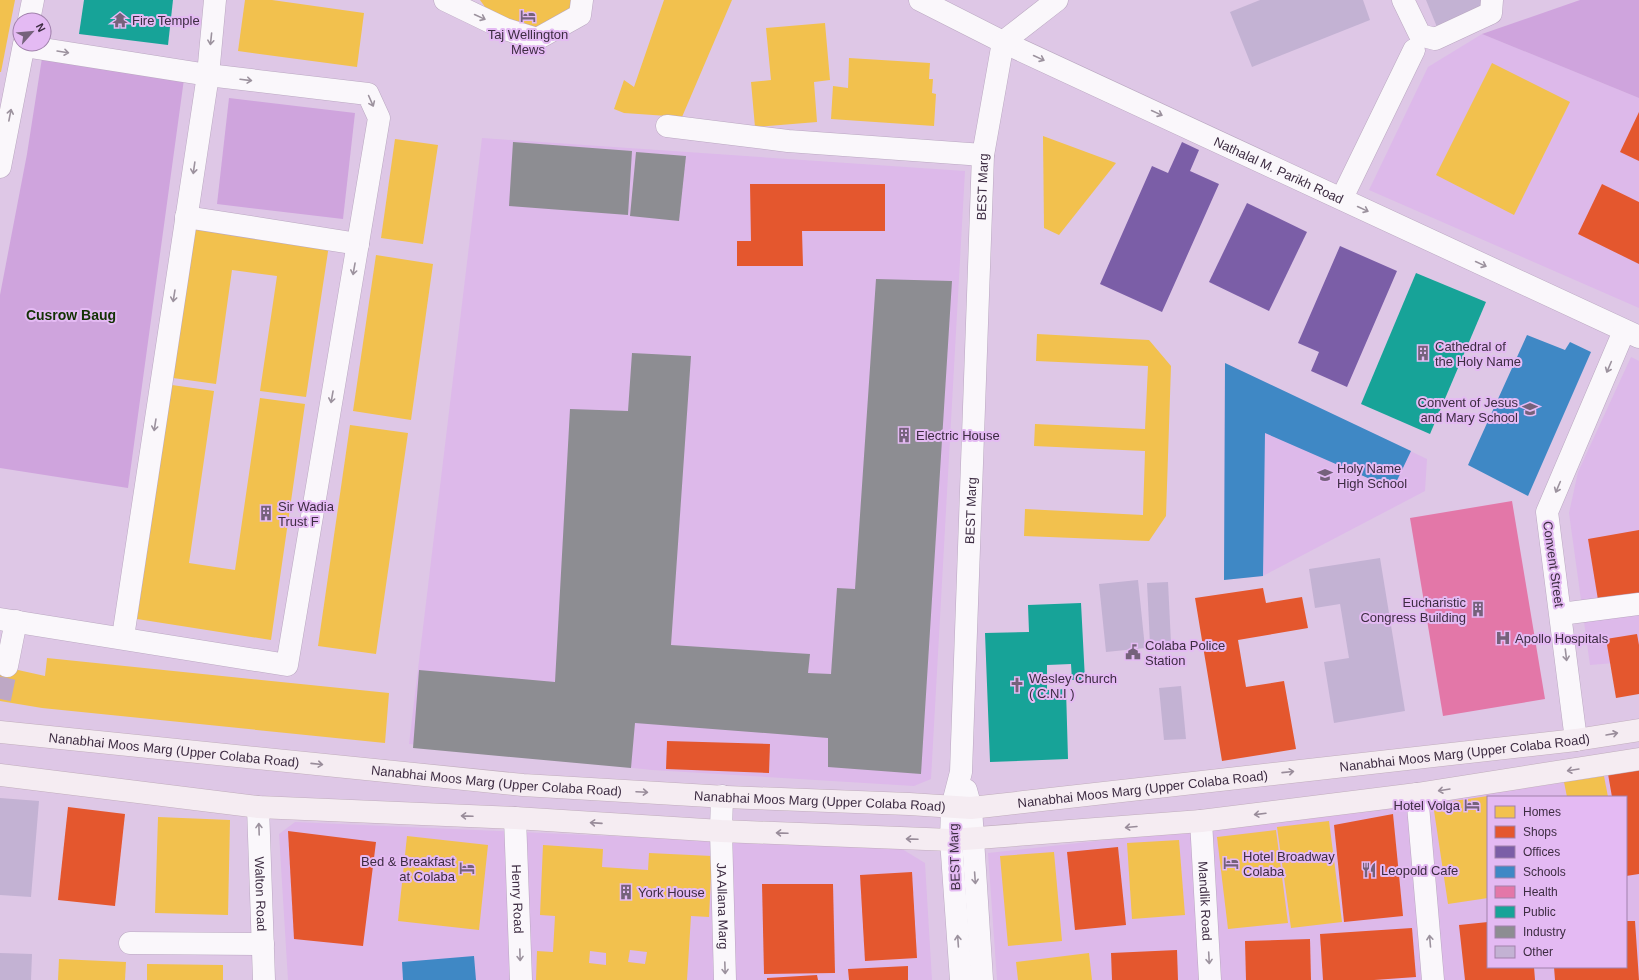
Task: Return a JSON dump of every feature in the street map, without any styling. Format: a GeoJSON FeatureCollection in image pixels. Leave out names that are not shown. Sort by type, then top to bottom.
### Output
{"type":"FeatureCollection","features":[{"type":"Feature","properties":{"kind":"main road","name":"Nanabhai Moos Marg (Upper Colaba Road)"},"geometry":{"type":"LineString","coordinates":[[0,732],[523,785],[962,807],[1576,740],[1639,730]]}},
{"type":"Feature","properties":{"kind":"main road"},"geometry":{"type":"LineString","coordinates":[[0,776],[258,807],[515,818],[720,831],[951,840],[1201,821],[1417,794],[1639,759]]}},
{"type":"Feature","properties":{"kind":"street"},"geometry":{"type":"LineString","coordinates":[[31,12],[33,0]]}},
{"type":"Feature","properties":{"kind":"street"},"geometry":{"type":"LineString","coordinates":[[123,637],[208,75],[215,0]]}},
{"type":"Feature","properties":{"kind":"street"},"geometry":{"type":"LineString","coordinates":[[445,0],[505,29],[537,39],[580,15],[582,0]]}},
{"type":"Feature","properties":{"kind":"street","name":"Nathalal M. Parikh Road"},"geometry":{"type":"LineString","coordinates":[[920,0],[1003,42],[1342,198],[1632,334]]}},
{"type":"Feature","properties":{"kind":"street"},"geometry":{"type":"LineString","coordinates":[[1003,42],[1057,0]]}},
{"type":"Feature","properties":{"kind":"street"},"geometry":{"type":"LineString","coordinates":[[1403,0],[1420,35],[1435,39],[1491,13],[1492,0]]}},
{"type":"Feature","properties":{"kind":"street","name":"BEST Marg"},"geometry":{"type":"LineString","coordinates":[[961,980],[951,840],[962,807],[961,772],[983,155],[1003,42]]}},
{"type":"Feature","properties":{"kind":"street"},"geometry":{"type":"LineString","coordinates":[[7,666],[8,620],[123,637],[287,665],[379,118],[368,94],[208,75],[52,50]]}},
{"type":"Feature","properties":{"kind":"street"},"geometry":{"type":"LineString","coordinates":[[1342,198],[1414,50]]}},
{"type":"Feature","properties":{"kind":"street"},"geometry":{"type":"LineString","coordinates":[[0,167],[23,52]]}},
{"type":"Feature","properties":{"kind":"street"},"geometry":{"type":"LineString","coordinates":[[667,126],[788,141],[983,155]]}},
{"type":"Feature","properties":{"kind":"street"},"geometry":{"type":"LineString","coordinates":[[186,217],[358,244]]}},
{"type":"Feature","properties":{"kind":"street","name":"Convent Street"},"geometry":{"type":"LineString","coordinates":[[1576,740],[1547,512],[1632,334]]}},
{"type":"Feature","properties":{"kind":"street"},"geometry":{"type":"LineString","coordinates":[[1560,614],[1639,604]]}},
{"type":"Feature","properties":{"kind":"street"},"geometry":{"type":"LineString","coordinates":[[1417,794],[1433,980]]}},
{"type":"Feature","properties":{"kind":"street","name":"JA Allana Marg"},"geometry":{"type":"LineString","coordinates":[[722,796],[720,831],[725,980]]}},
{"type":"Feature","properties":{"kind":"street","name":"Walton Road"},"geometry":{"type":"LineString","coordinates":[[258,807],[264,980]]}},
{"type":"Feature","properties":{"kind":"street"},"geometry":{"type":"LineString","coordinates":[[962,807],[973,839],[982,980]]}},
{"type":"Feature","properties":{"kind":"street","name":"Henry Road"},"geometry":{"type":"LineString","coordinates":[[515,818],[521,980]]}},
{"type":"Feature","properties":{"kind":"street","name":"Mandlik Road"},"geometry":{"type":"LineString","coordinates":[[1201,821],[1210,980]]}},
{"type":"Feature","properties":{"kind":"street"},"geometry":{"type":"LineString","coordinates":[[130,943],[263,944]]}},
{"type":"Feature","properties":{"kind":"shaded area"},"geometry":{"type":"Polygon","coordinates":[[[1580,0],[1639,0],[1639,98],[1482,34],[1580,0]]]}},
{"type":"Feature","properties":{"kind":"shaded area"},"geometry":{"type":"Polygon","coordinates":[[[1482,34],[1639,98],[1639,308],[1369,190],[1428,67],[1482,34]]]}},
{"type":"Feature","properties":{"kind":"shaded area"},"geometry":{"type":"Polygon","coordinates":[[[42,58],[184,79],[128,488],[0,468],[0,295],[27,154],[42,58]]]}},
{"type":"Feature","properties":{"kind":"shaded area"},"geometry":{"type":"Polygon","coordinates":[[[229,98],[355,113],[343,219],[217,204],[229,98]]]}},
{"type":"Feature","properties":{"kind":"shaded area"},"geometry":{"type":"Polygon","coordinates":[[[482,138],[965,171],[931,779],[914,786],[652,770],[409,744],[482,138]]]}},
{"type":"Feature","properties":{"kind":"shaded area"},"geometry":{"type":"Polygon","coordinates":[[[1631,357],[1639,361],[1639,661],[1590,665],[1569,513],[1578,472],[1631,357]]]}},
{"type":"Feature","properties":{"kind":"shaded area","name":"Holy Name High School"},"geometry":{"type":"Polygon","coordinates":[[[1225,363],[1427,459],[1425,491],[1263,576],[1224,580],[1225,363]]]}},
{"type":"Feature","properties":{"kind":"shaded area"},"geometry":{"type":"Polygon","coordinates":[[[1639,771],[1639,980],[997,980],[988,853],[1401,807],[1639,771]]]}},
{"type":"Feature","properties":{"kind":"shaded area"},"geometry":{"type":"Polygon","coordinates":[[[295,822],[902,849],[925,863],[932,980],[288,980],[279,834],[295,822]]]}},
{"type":"Feature","properties":{"kind":"building: Homes"},"geometry":{"type":"Polygon","coordinates":[[[0,0],[15,0],[1,72],[0,0]]]}},
{"type":"Feature","properties":{"kind":"building: Homes"},"geometry":{"type":"Polygon","coordinates":[[[245,0],[272,0],[364,13],[357,67],[238,51],[245,0]]]}},
{"type":"Feature","properties":{"kind":"building: Homes","name":"Taj Wellington Mews"},"geometry":{"type":"Polygon","coordinates":[[[480,0],[576,0],[567,15],[534,31],[493,18],[480,0]]]}},
{"type":"Feature","properties":{"kind":"building: Homes"},"geometry":{"type":"Polygon","coordinates":[[[664,0],[732,0],[682,117],[624,113],[614,109],[624,80],[634,87],[664,0]]]}},
{"type":"Feature","properties":{"kind":"building: Homes"},"geometry":{"type":"Polygon","coordinates":[[[825,23],[830,80],[814,82],[817,122],[755,127],[751,82],[771,80],[766,28],[825,23]]]}},
{"type":"Feature","properties":{"kind":"building: Homes"},"geometry":{"type":"Polygon","coordinates":[[[849,58],[930,63],[929,79],[933,79],[932,93],[936,94],[934,126],[831,119],[833,86],[848,88],[849,58]]]}},
{"type":"Feature","properties":{"kind":"building: Homes"},"geometry":{"type":"Polygon","coordinates":[[[1492,63],[1570,102],[1514,215],[1436,175],[1492,63]]]}},
{"type":"Feature","properties":{"kind":"building: Homes"},"geometry":{"type":"Polygon","coordinates":[[[1043,136],[1116,163],[1059,235],[1044,228],[1043,136]]]}},
{"type":"Feature","properties":{"kind":"building: Homes"},"geometry":{"type":"Polygon","coordinates":[[[395,139],[438,145],[423,244],[381,238],[395,139]]]}},
{"type":"Feature","properties":{"kind":"building: Homes"},"geometry":{"type":"Polygon","coordinates":[[[196,224],[329,245],[306,397],[260,391],[277,276],[232,270],[216,384],[173,378],[196,224]]]}},
{"type":"Feature","properties":{"kind":"building: Homes"},"geometry":{"type":"Polygon","coordinates":[[[376,255],[433,264],[411,420],[353,411],[376,255]]]}},
{"type":"Feature","properties":{"kind":"building: Homes"},"geometry":{"type":"Polygon","coordinates":[[[1037,334],[1149,340],[1171,366],[1166,516],[1149,541],[1024,536],[1025,509],[1143,515],[1145,451],[1034,446],[1035,424],[1145,429],[1148,366],[1036,361],[1037,334]]]}},
{"type":"Feature","properties":{"kind":"building: Homes","name":"Sir Wadia Trust F"},"geometry":{"type":"Polygon","coordinates":[[[172,385],[214,391],[189,563],[235,570],[260,398],[305,404],[271,640],[137,619],[172,385]]]}},
{"type":"Feature","properties":{"kind":"building: Homes"},"geometry":{"type":"Polygon","coordinates":[[[350,425],[408,433],[376,654],[318,646],[350,425]]]}},
{"type":"Feature","properties":{"kind":"building: Homes"},"geometry":{"type":"Polygon","coordinates":[[[47,658],[389,693],[385,743],[42,708],[0,701],[0,666],[45,676],[47,658]]]}},
{"type":"Feature","properties":{"kind":"building: Homes"},"geometry":{"type":"Polygon","coordinates":[[[1604,776],[1608,796],[1567,796],[1564,782],[1604,776]]]}},
{"type":"Feature","properties":{"kind":"building: Homes"},"geometry":{"type":"Polygon","coordinates":[[[1487,796],[1487,898],[1448,904],[1433,804],[1487,796]]]}},
{"type":"Feature","properties":{"kind":"building: Homes"},"geometry":{"type":"Polygon","coordinates":[[[158,817],[230,820],[228,915],[155,913],[158,817]]]}},
{"type":"Feature","properties":{"kind":"building: Homes"},"geometry":{"type":"Polygon","coordinates":[[[1329,821],[1342,922],[1291,928],[1277,827],[1329,821]]]}},
{"type":"Feature","properties":{"kind":"building: Homes"},"geometry":{"type":"Polygon","coordinates":[[[1276,830],[1288,923],[1228,929],[1217,837],[1276,830]]]}},
{"type":"Feature","properties":{"kind":"building: Homes"},"geometry":{"type":"Polygon","coordinates":[[[407,836],[488,845],[479,930],[398,921],[407,836]]]}},
{"type":"Feature","properties":{"kind":"building: Homes"},"geometry":{"type":"Polygon","coordinates":[[[1179,840],[1185,915],[1132,919],[1127,843],[1179,840]]]}},
{"type":"Feature","properties":{"kind":"building: Homes","name":"York House"},"geometry":{"type":"Polygon","coordinates":[[[543,845],[603,849],[602,867],[648,870],[649,853],[712,856],[709,917],[691,916],[687,980],[536,980],[537,951],[553,952],[555,916],[540,915],[543,845]],[[630,950],[628,962],[645,964],[647,952],[630,950]],[[590,951],[589,963],[606,965],[606,953],[590,951]]]}},
{"type":"Feature","properties":{"kind":"building: Homes"},"geometry":{"type":"Polygon","coordinates":[[[1054,852],[1062,941],[1008,946],[1000,856],[1054,852]]]}},
{"type":"Feature","properties":{"kind":"building: Homes"},"geometry":{"type":"Polygon","coordinates":[[[1089,953],[1092,980],[1018,980],[1016,962],[1089,953]]]}},
{"type":"Feature","properties":{"kind":"building: Homes"},"geometry":{"type":"Polygon","coordinates":[[[59,959],[126,962],[125,980],[58,980],[59,959]]]}},
{"type":"Feature","properties":{"kind":"building: Homes"},"geometry":{"type":"Polygon","coordinates":[[[147,964],[223,965],[223,980],[147,980],[147,964]]]}},
{"type":"Feature","properties":{"kind":"building: Shops"},"geometry":{"type":"Polygon","coordinates":[[[1639,112],[1639,161],[1620,152],[1639,112]]]}},
{"type":"Feature","properties":{"kind":"building: Shops"},"geometry":{"type":"Polygon","coordinates":[[[750,184],[885,184],[885,231],[802,231],[803,266],[737,266],[737,241],[751,241],[750,184]]]}},
{"type":"Feature","properties":{"kind":"building: Shops"},"geometry":{"type":"Polygon","coordinates":[[[1602,184],[1639,202],[1639,264],[1578,234],[1602,184]]]}},
{"type":"Feature","properties":{"kind":"building: Shops"},"geometry":{"type":"Polygon","coordinates":[[[1639,530],[1639,599],[1599,606],[1588,539],[1639,530]]]}},
{"type":"Feature","properties":{"kind":"building: Shops"},"geometry":{"type":"Polygon","coordinates":[[[1263,588],[1266,603],[1302,597],[1308,628],[1238,640],[1246,687],[1284,681],[1296,749],[1222,761],[1195,598],[1263,588]]]}},
{"type":"Feature","properties":{"kind":"building: Shops"},"geometry":{"type":"Polygon","coordinates":[[[1637,634],[1639,645],[1639,694],[1616,698],[1606,639],[1637,634]]]}},
{"type":"Feature","properties":{"kind":"building: Shops"},"geometry":{"type":"Polygon","coordinates":[[[667,741],[770,744],[769,773],[666,769],[667,741]]]}},
{"type":"Feature","properties":{"kind":"building: Shops"},"geometry":{"type":"Polygon","coordinates":[[[1639,769],[1639,874],[1627,876],[1627,796],[1612,796],[1608,774],[1639,769]]]}},
{"type":"Feature","properties":{"kind":"building: Shops"},"geometry":{"type":"Polygon","coordinates":[[[68,807],[125,814],[115,906],[58,900],[68,807]]]}},
{"type":"Feature","properties":{"kind":"building: Shops","name":"Leopold Cafe"},"geometry":{"type":"Polygon","coordinates":[[[1393,814],[1403,916],[1344,922],[1334,825],[1393,814]]]}},
{"type":"Feature","properties":{"kind":"building: Shops"},"geometry":{"type":"Polygon","coordinates":[[[288,831],[376,842],[363,946],[294,939],[288,831]]]}},
{"type":"Feature","properties":{"kind":"building: Shops"},"geometry":{"type":"Polygon","coordinates":[[[1118,847],[1126,925],[1075,930],[1067,852],[1118,847]]]}},
{"type":"Feature","properties":{"kind":"building: Shops"},"geometry":{"type":"Polygon","coordinates":[[[912,872],[917,958],[865,961],[860,875],[912,872]]]}},
{"type":"Feature","properties":{"kind":"building: Shops"},"geometry":{"type":"Polygon","coordinates":[[[762,884],[833,884],[835,973],[764,974],[762,884]]]}},
{"type":"Feature","properties":{"kind":"building: Shops"},"geometry":{"type":"Polygon","coordinates":[[[1627,921],[1635,921],[1639,980],[1555,980],[1554,968],[1627,968],[1627,921]]]}},
{"type":"Feature","properties":{"kind":"building: Shops"},"geometry":{"type":"Polygon","coordinates":[[[1487,922],[1487,968],[1534,968],[1535,980],[1465,980],[1459,925],[1487,922]]]}},
{"type":"Feature","properties":{"kind":"building: Shops"},"geometry":{"type":"Polygon","coordinates":[[[1412,928],[1416,977],[1374,980],[1323,980],[1320,934],[1412,928]]]}},
{"type":"Feature","properties":{"kind":"building: Shops"},"geometry":{"type":"Polygon","coordinates":[[[1310,939],[1311,980],[1246,980],[1245,941],[1310,939]]]}},
{"type":"Feature","properties":{"kind":"building: Shops"},"geometry":{"type":"Polygon","coordinates":[[[1177,950],[1178,980],[1112,980],[1111,953],[1177,950]]]}},
{"type":"Feature","properties":{"kind":"building: Shops"},"geometry":{"type":"Polygon","coordinates":[[[908,966],[908,980],[849,980],[848,969],[908,966]]]}},
{"type":"Feature","properties":{"kind":"building: Shops"},"geometry":{"type":"Polygon","coordinates":[[[817,975],[818,980],[767,980],[767,978],[817,975]]]}},
{"type":"Feature","properties":{"kind":"building: Offices"},"geometry":{"type":"Polygon","coordinates":[[[1182,142],[1199,150],[1190,171],[1219,184],[1162,312],[1100,284],[1152,166],[1168,173],[1182,142]]]}},
{"type":"Feature","properties":{"kind":"building: Offices"},"geometry":{"type":"Polygon","coordinates":[[[1247,203],[1307,232],[1269,311],[1209,282],[1247,203]]]}},
{"type":"Feature","properties":{"kind":"building: Offices"},"geometry":{"type":"Polygon","coordinates":[[[1340,246],[1397,271],[1347,387],[1311,371],[1319,352],[1298,343],[1340,246]]]}},
{"type":"Feature","properties":{"kind":"building: Schools","name":"Convent of Jesus and Mary School"},"geometry":{"type":"Polygon","coordinates":[[[1527,335],[1565,350],[1570,342],[1591,352],[1528,496],[1468,465],[1527,335]]]}},
{"type":"Feature","properties":{"kind":"building: Schools","name":"Holy Name High School"},"geometry":{"type":"Polygon","coordinates":[[[1225,363],[1411,451],[1393,489],[1265,433],[1263,576],[1224,580],[1225,363]]]}},
{"type":"Feature","properties":{"kind":"building: Schools"},"geometry":{"type":"Polygon","coordinates":[[[474,956],[476,980],[403,980],[402,962],[474,956]]]}},
{"type":"Feature","properties":{"kind":"building: Health","name":"Eucharistic Congress Building"},"geometry":{"type":"Polygon","coordinates":[[[1512,501],[1545,699],[1443,716],[1410,518],[1512,501]]]}},
{"type":"Feature","properties":{"kind":"building: Public"},"geometry":{"type":"Polygon","coordinates":[[[84,0],[173,0],[168,45],[79,34],[84,0]]]}},
{"type":"Feature","properties":{"kind":"building: Public","name":"Cathedral of the Holy Name"},"geometry":{"type":"Polygon","coordinates":[[[1416,273],[1486,302],[1430,434],[1361,404],[1416,273]]]}},
{"type":"Feature","properties":{"kind":"building: Public","name":"Wesley Church ( C.N.I )"},"geometry":{"type":"Polygon","coordinates":[[[1081,603],[1085,680],[1072,680],[1071,664],[1047,665],[1047,690],[1066,689],[1068,759],[990,762],[985,633],[1029,632],[1028,605],[1081,603]]]}},
{"type":"Feature","properties":{"kind":"building: Industry"},"geometry":{"type":"Polygon","coordinates":[[[513,142],[632,151],[628,215],[509,206],[513,142]]]}},
{"type":"Feature","properties":{"kind":"building: Industry"},"geometry":{"type":"Polygon","coordinates":[[[636,152],[686,156],[679,221],[630,216],[636,152]]]}},
{"type":"Feature","properties":{"kind":"building: Industry"},"geometry":{"type":"Polygon","coordinates":[[[876,279],[952,281],[921,774],[828,767],[828,738],[635,723],[631,768],[413,748],[419,670],[555,682],[570,409],[628,411],[632,353],[691,356],[671,645],[810,654],[808,673],[831,674],[837,588],[855,589],[876,279]]]}},
{"type":"Feature","properties":{"kind":"building: Other"},"geometry":{"type":"Polygon","coordinates":[[[1260,0],[1363,0],[1370,20],[1252,67],[1230,12],[1260,0]]]}},
{"type":"Feature","properties":{"kind":"building: Other"},"geometry":{"type":"Polygon","coordinates":[[[1426,0],[1482,0],[1485,7],[1437,27],[1426,0]]]}},
{"type":"Feature","properties":{"kind":"building: Other"},"geometry":{"type":"Polygon","coordinates":[[[1380,558],[1405,711],[1334,723],[1324,662],[1349,658],[1340,604],[1315,608],[1309,569],[1380,558]]]}},
{"type":"Feature","properties":{"kind":"building: Other"},"geometry":{"type":"Polygon","coordinates":[[[1138,580],[1145,648],[1106,652],[1099,584],[1138,580]]]}},
{"type":"Feature","properties":{"kind":"building: Other"},"geometry":{"type":"Polygon","coordinates":[[[1168,582],[1171,643],[1150,644],[1147,583],[1168,582]]]}},
{"type":"Feature","properties":{"kind":"building: Other"},"geometry":{"type":"Polygon","coordinates":[[[1181,686],[1186,739],[1164,740],[1159,688],[1181,686]]]}},
{"type":"Feature","properties":{"kind":"building: Other"},"geometry":{"type":"Polygon","coordinates":[[[0,798],[39,801],[31,897],[0,895],[0,798]]]}},
{"type":"Feature","properties":{"kind":"building: Other"},"geometry":{"type":"Polygon","coordinates":[[[0,953],[32,954],[31,980],[0,980],[0,953]]]}},
{"type":"Feature","properties":{"kind":"tunnel"},"geometry":{"type":"LineString","coordinates":[[0,699],[7,666]]}},
{"type":"Feature","properties":{"kind":"place","name":"Taj Wellington Mews"},"geometry":{"type":"Point","coordinates":[528,16]}},
{"type":"Feature","properties":{"kind":"place","name":"Fire Temple"},"geometry":{"type":"Point","coordinates":[120,20]}},
{"type":"Feature","properties":{"kind":"place","name":"Cathedral of the Holy Name"},"geometry":{"type":"Point","coordinates":[1423,353]}},
{"type":"Feature","properties":{"kind":"place","name":"Convent of Jesus and Mary School"},"geometry":{"type":"Point","coordinates":[1530,409]}},
{"type":"Feature","properties":{"kind":"place","name":"Electric House"},"geometry":{"type":"Point","coordinates":[904,435]}},
{"type":"Feature","properties":{"kind":"place","name":"Holy Name High School"},"geometry":{"type":"Point","coordinates":[1325,475]}},
{"type":"Feature","properties":{"kind":"place","name":"Sir Wadia Trust F"},"geometry":{"type":"Point","coordinates":[266,513]}},
{"type":"Feature","properties":{"kind":"place","name":"Eucharistic Congress Building"},"geometry":{"type":"Point","coordinates":[1478,609]}},
{"type":"Feature","properties":{"kind":"place","name":"Apollo Hospitals"},"geometry":{"type":"Point","coordinates":[1503,638]}},
{"type":"Feature","properties":{"kind":"place","name":"Colaba Police Station"},"geometry":{"type":"Point","coordinates":[1133,652]}},
{"type":"Feature","properties":{"kind":"place","name":"Wesley Church ( C.N.I )"},"geometry":{"type":"Point","coordinates":[1017,685]}},
{"type":"Feature","properties":{"kind":"place","name":"Hotel Volga"},"geometry":{"type":"Point","coordinates":[1472,805]}},
{"type":"Feature","properties":{"kind":"place","name":"Hotel Broadway Colaba"},"geometry":{"type":"Point","coordinates":[1231,863]}},
{"type":"Feature","properties":{"kind":"place","name":"Bed & Breakfast at Colaba"},"geometry":{"type":"Point","coordinates":[467,868]}},
{"type":"Feature","properties":{"kind":"place","name":"Leopold Cafe"},"geometry":{"type":"Point","coordinates":[1369,870]}},
{"type":"Feature","properties":{"kind":"place","name":"York House"},"geometry":{"type":"Point","coordinates":[626,892]}},
{"type":"Feature","properties":{"kind":"district","name":"Cusrow Baug"},"geometry":{"type":"Point","coordinates":[71,315]}}]}
